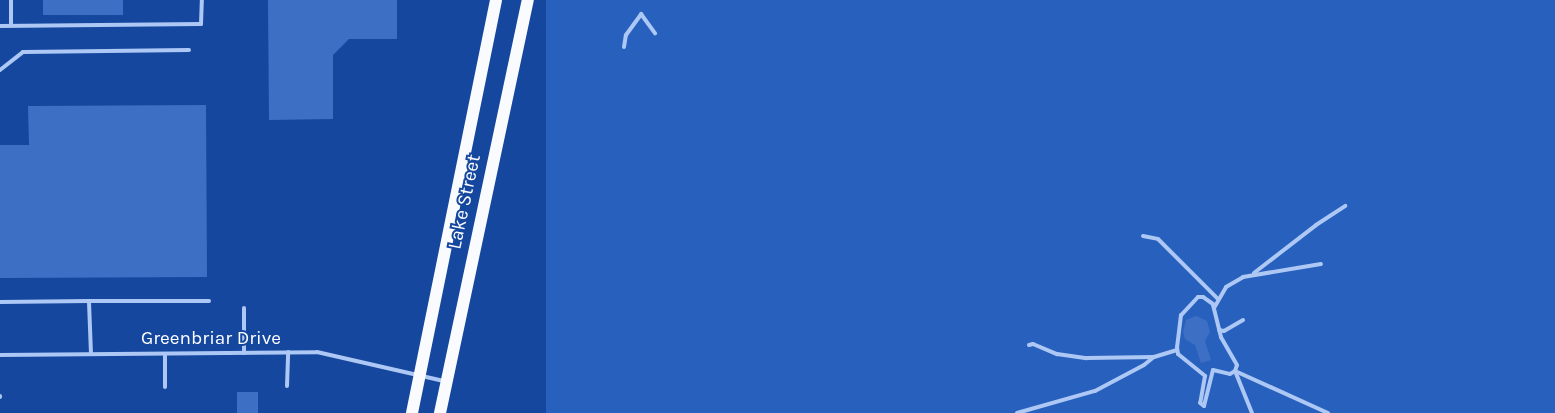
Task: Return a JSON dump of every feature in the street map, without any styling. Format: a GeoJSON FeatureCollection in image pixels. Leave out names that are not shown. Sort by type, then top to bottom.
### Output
{"type":"FeatureCollection","features":[{"type":"Feature","properties":{"kind":"main road","name":"Lake Street"},"geometry":{"type":"LineString","coordinates":[[412,413],[496,0]]}},
{"type":"Feature","properties":{"kind":"main road","name":"Lake Street"},"geometry":{"type":"LineString","coordinates":[[440,413],[528,0]]}},
{"type":"Feature","properties":{"kind":"lane"},"geometry":{"type":"LineString","coordinates":[[11,0],[11,25]]}},
{"type":"Feature","properties":{"kind":"lane"},"geometry":{"type":"LineString","coordinates":[[0,26],[201,24],[202,0]]}},
{"type":"Feature","properties":{"kind":"lane"},"geometry":{"type":"LineString","coordinates":[[624,47],[629,29],[641,14],[655,33]]}},
{"type":"Feature","properties":{"kind":"lane"},"geometry":{"type":"LineString","coordinates":[[0,70],[23,52],[188,50]]}},
{"type":"Feature","properties":{"kind":"lane"},"geometry":{"type":"LineString","coordinates":[[1214,308],[1226,287],[1254,273],[1316,224],[1345,206]]}},
{"type":"Feature","properties":{"kind":"lane"},"geometry":{"type":"LineString","coordinates":[[1143,236],[1158,239],[1218,299]]}},
{"type":"Feature","properties":{"kind":"lane"},"geometry":{"type":"LineString","coordinates":[[1254,273],[1306,269],[1321,264]]}},
{"type":"Feature","properties":{"kind":"lane"},"geometry":{"type":"LineString","coordinates":[[1235,371],[1230,374],[1213,370],[1204,406],[1200,398],[1206,376],[1178,350],[1178,324],[1186,307],[1203,297],[1214,308],[1225,348],[1237,365],[1235,371],[1252,413]]}},
{"type":"Feature","properties":{"kind":"lane"},"geometry":{"type":"LineString","coordinates":[[0,302],[209,301]]}},
{"type":"Feature","properties":{"kind":"lane"},"geometry":{"type":"LineString","coordinates":[[89,302],[91,354]]}},
{"type":"Feature","properties":{"kind":"lane"},"geometry":{"type":"LineString","coordinates":[[244,308],[244,353]]}},
{"type":"Feature","properties":{"kind":"lane"},"geometry":{"type":"LineString","coordinates":[[1219,330],[1224,331],[1243,320]]}},
{"type":"Feature","properties":{"kind":"lane"},"geometry":{"type":"LineString","coordinates":[[1028,345],[1033,344],[1064,356],[1154,357],[1178,350]]}},
{"type":"Feature","properties":{"kind":"lane"},"geometry":{"type":"LineString","coordinates":[[287,386],[288,352]]}},
{"type":"Feature","properties":{"kind":"lane","name":"Greenbriar Drive"},"geometry":{"type":"LineString","coordinates":[[0,355],[317,352],[419,373],[446,381]]}},
{"type":"Feature","properties":{"kind":"lane"},"geometry":{"type":"LineString","coordinates":[[165,354],[165,386]]}},
{"type":"Feature","properties":{"kind":"lane"},"geometry":{"type":"LineString","coordinates":[[1017,413],[1095,391],[1139,368],[1154,357]]}},
{"type":"Feature","properties":{"kind":"lane"},"geometry":{"type":"LineString","coordinates":[[1235,371],[1323,408],[1328,413]]}},
{"type":"Feature","properties":{"kind":"shaded area"},"geometry":{"type":"Polygon","coordinates":[[[546,0],[1555,0],[1555,413],[546,413],[546,0]]]}},
{"type":"Feature","properties":{"kind":"building"},"geometry":{"type":"Polygon","coordinates":[[[43,0],[123,0],[123,15],[43,15],[43,0]]]}},
{"type":"Feature","properties":{"kind":"building"},"geometry":{"type":"Polygon","coordinates":[[[268,0],[397,0],[397,39],[349,39],[333,55],[333,119],[269,120],[268,0]]]}},
{"type":"Feature","properties":{"kind":"building"},"geometry":{"type":"Polygon","coordinates":[[[206,105],[207,277],[0,278],[0,145],[29,145],[28,106],[206,105]]]}},
{"type":"Feature","properties":{"kind":"building"},"geometry":{"type":"Polygon","coordinates":[[[1196,316],[1207,321],[1210,332],[1205,341],[1211,360],[1201,363],[1195,345],[1185,339],[1183,332],[1186,320],[1196,316]]]}},
{"type":"Feature","properties":{"kind":"building"},"geometry":{"type":"Polygon","coordinates":[[[237,392],[258,392],[258,413],[237,413],[237,392]]]}}]}
